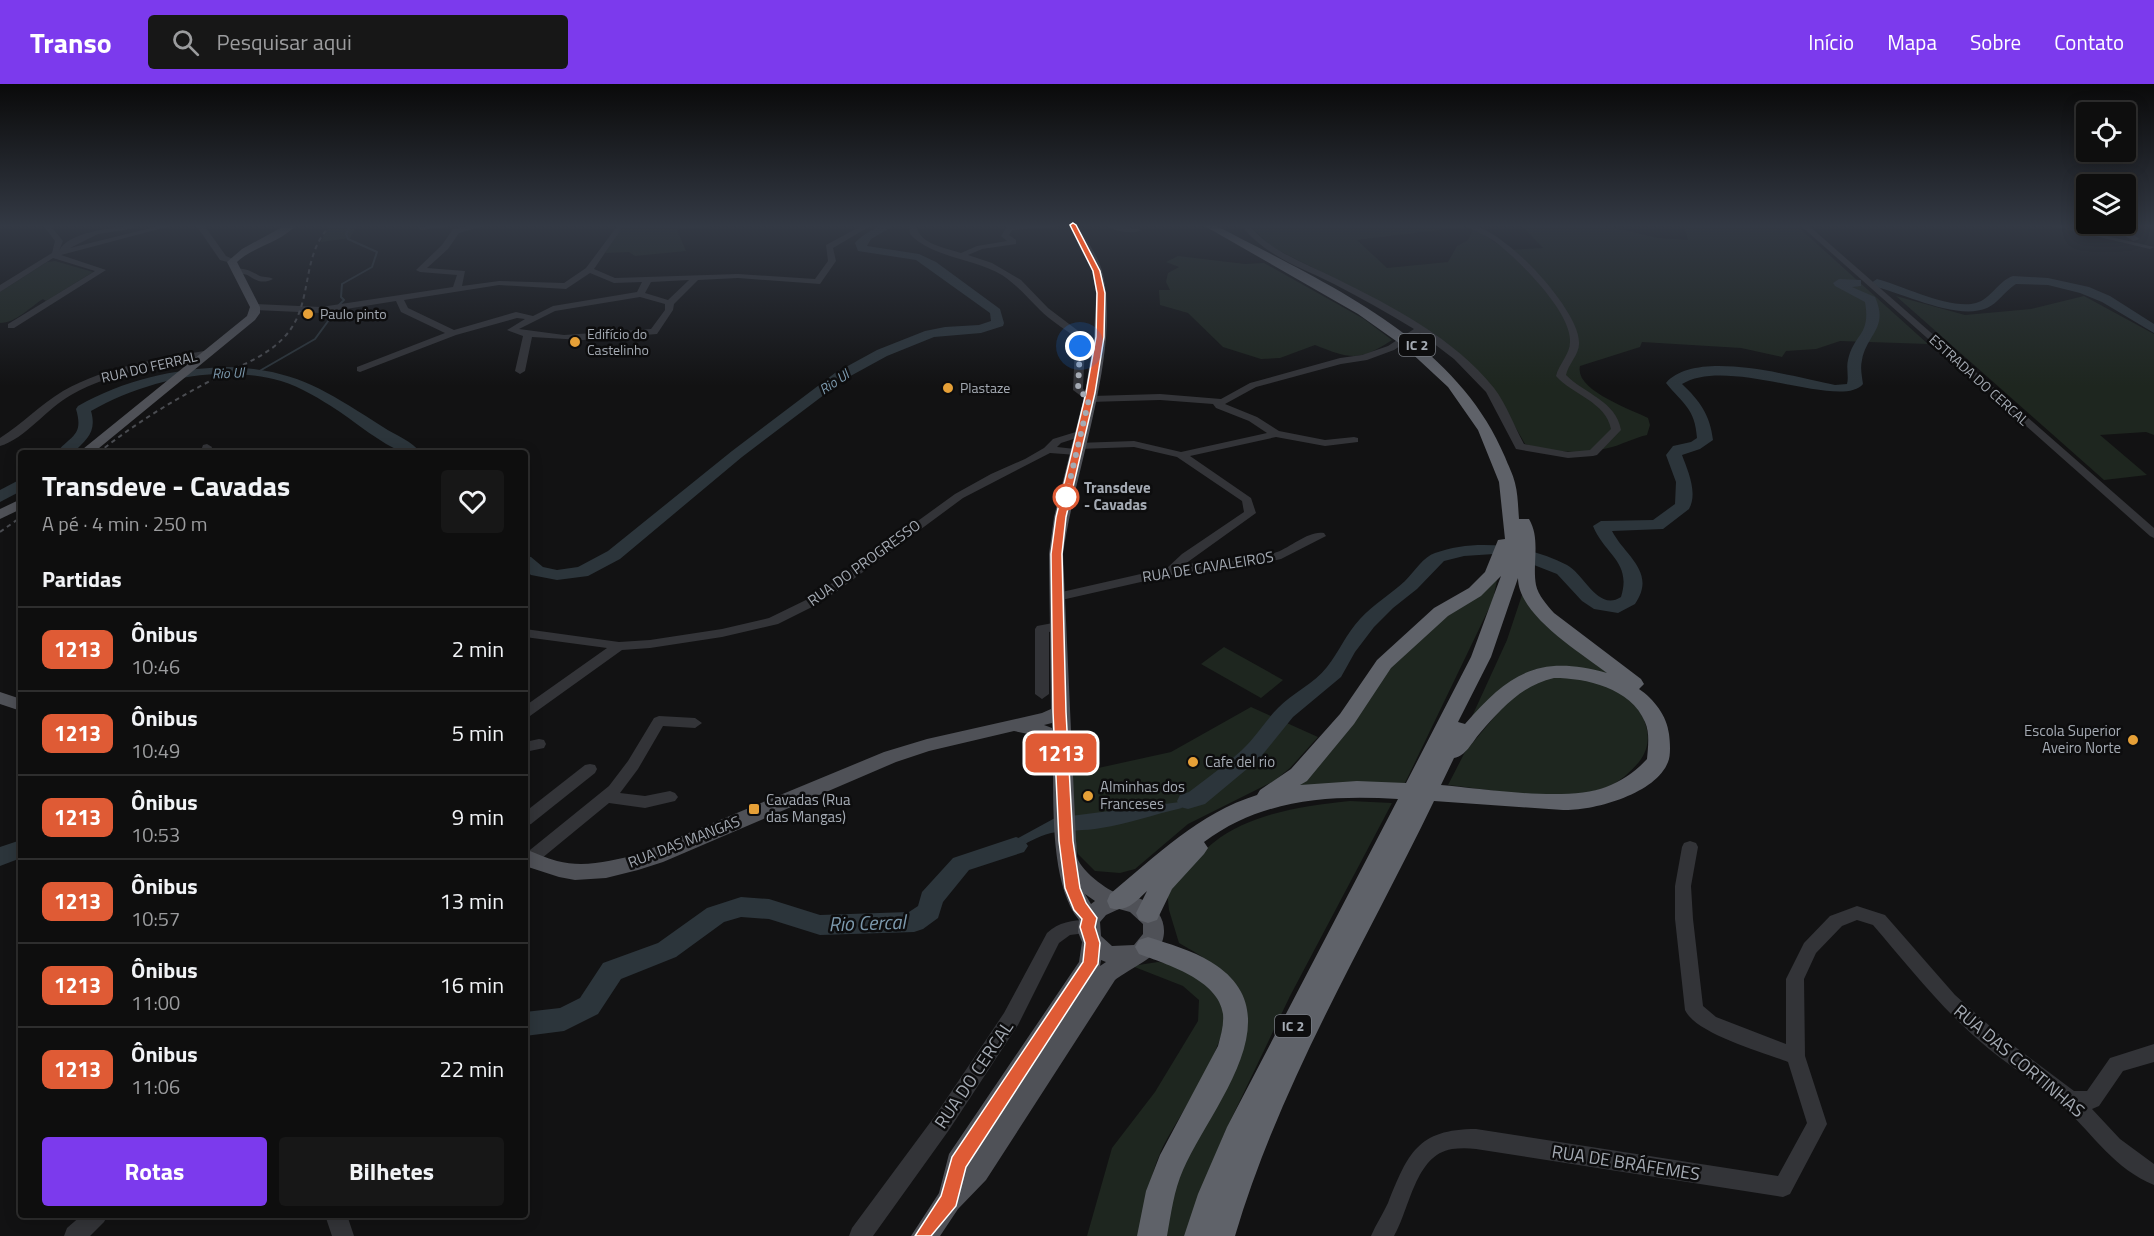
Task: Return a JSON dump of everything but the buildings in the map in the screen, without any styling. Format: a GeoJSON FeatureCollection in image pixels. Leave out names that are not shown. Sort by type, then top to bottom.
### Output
{"type":"FeatureCollection","features":[{"type":"Feature","properties":{"kind":"highway","name":"IC 2"},"geometry":{"type":"LineString","coordinates":[[1304,279],[1365,313],[1447,375],[1478,416],[1492,443],[1504,476],[1511,508],[1515,555]]}},
{"type":"Feature","properties":{"kind":"highway","name":"IC 2"},"geometry":{"type":"LineString","coordinates":[[1310,279],[1370,312],[1435,358],[1469,394],[1493,428],[1512,468],[1520,506],[1513,594],[1497,647],[1435,770]]}},
{"type":"Feature","properties":{"kind":"highway"},"geometry":{"type":"LineString","coordinates":[[1115,902],[1181,846],[1222,819],[1250,806],[1299,775],[1347,719],[1384,664],[1441,612],[1475,592],[1515,555],[1527,586],[1547,617],[1639,688],[1656,704],[1664,719],[1670,740],[1668,767],[1645,790],[1619,805],[1586,812],[1358,796],[1318,799],[1283,806],[1234,822],[1188,855],[1162,884],[1148,913]]}},
{"type":"Feature","properties":{"kind":"highway"},"geometry":{"type":"LineString","coordinates":[[1250,806],[1279,797],[1315,790],[1355,788],[1581,802],[1612,796],[1646,775],[1658,761],[1659,737],[1655,719],[1642,702],[1624,688],[1596,676],[1566,671],[1540,674],[1517,684],[1435,770],[1409,821]]}},
{"type":"Feature","properties":{"kind":"highway","name":"IC 2"},"geometry":{"type":"LineString","coordinates":[[1220,1236],[1230,1197],[1252,1142],[1300,1041],[1380,887],[1409,821]]}},
{"type":"Feature","properties":{"kind":"highway","name":"IC 2"},"geometry":{"type":"LineString","coordinates":[[1199,1236],[1213,1194],[1237,1137],[1409,821]]}},
{"type":"Feature","properties":{"kind":"highway"},"geometry":{"type":"LineString","coordinates":[[1139,952],[1203,969],[1224,988],[1236,1012],[1235,1035],[1170,1164],[1158,1200],[1152,1236]]}},
{"type":"Feature","properties":{"kind":"main road"},"geometry":{"type":"LineString","coordinates":[[89,450],[251,318],[255,313],[255,307],[240,279]]}},
{"type":"Feature","properties":{"kind":"main road"},"geometry":{"type":"LineString","coordinates":[[1098,279],[1101,293],[1100,337],[1089,399],[1061,517],[1056,554],[1063,801],[1072,888],[1090,929],[1109,955],[1139,952]]}},
{"type":"Feature","properties":{"kind":"main road"},"geometry":{"type":"LineString","coordinates":[[0,515],[18,505]]}},
{"type":"Feature","properties":{"kind":"main road"},"geometry":{"type":"LineString","coordinates":[[0,698],[18,704]]}},
{"type":"Feature","properties":{"kind":"main road","name":"RUA DAS MANGAS"},"geometry":{"type":"LineString","coordinates":[[528,858],[560,871],[596,871],[625,866],[656,856],[890,757],[927,745],[1047,718],[1060,712]]}},
{"type":"Feature","properties":{"kind":"main road","name":"RUA DAS MANGAS"},"geometry":{"type":"LineString","coordinates":[[1011,727],[1041,730],[1061,740]]}},
{"type":"Feature","properties":{"kind":"main road"},"geometry":{"type":"LineString","coordinates":[[924,1236],[949,1200],[977,1171],[1107,973],[1139,952],[1153,939],[1156,930],[1148,913],[1140,906],[1115,902],[1089,886],[1070,864]]}},
{"type":"Feature","properties":{"kind":"main road"},"geometry":{"type":"LineString","coordinates":[[949,1200],[958,1164],[1090,964],[1090,929],[1095,911],[1115,902]]}},
{"type":"Feature","properties":{"kind":"street"},"geometry":{"type":"LineString","coordinates":[[0,289],[16,279]]}},
{"type":"Feature","properties":{"kind":"street"},"geometry":{"type":"LineString","coordinates":[[11,326],[88,279]]}},
{"type":"Feature","properties":{"kind":"street"},"geometry":{"type":"LineString","coordinates":[[257,279],[269,279]]}},
{"type":"Feature","properties":{"kind":"street"},"geometry":{"type":"LineString","coordinates":[[457,288],[460,279]]}},
{"type":"Feature","properties":{"kind":"street"},"geometry":{"type":"LineString","coordinates":[[255,307],[321,310],[457,288],[508,283],[561,286],[571,284],[578,279]]}},
{"type":"Feature","properties":{"kind":"street"},"geometry":{"type":"LineString","coordinates":[[611,279],[647,281],[698,279]]}},
{"type":"Feature","properties":{"kind":"street"},"geometry":{"type":"LineString","coordinates":[[670,303],[642,294],[567,305],[532,318],[511,330],[528,335],[573,338],[654,332],[669,310],[670,303],[694,279]]}},
{"type":"Feature","properties":{"kind":"street"},"geometry":{"type":"LineString","coordinates":[[775,279],[818,282],[820,279]]}},
{"type":"Feature","properties":{"kind":"street"},"geometry":{"type":"LineString","coordinates":[[1012,279],[1045,310],[1078,335],[1080,346],[1078,390],[1089,399],[1160,397],[1223,402],[1254,385],[1340,361],[1364,358],[1391,348],[1418,330]]}},
{"type":"Feature","properties":{"kind":"street"},"geometry":{"type":"LineString","coordinates":[[1331,279],[1443,345],[1489,389],[1520,447],[1568,455],[1593,453],[1616,430],[1616,419],[1610,412],[1568,385],[1561,376],[1561,370],[1575,343],[1574,332],[1567,316],[1534,279]]}},
{"type":"Feature","properties":{"kind":"street","name":"ESTRADA DO CERCAL"},"geometry":{"type":"LineString","coordinates":[[1865,279],[2154,534]]}},
{"type":"Feature","properties":{"kind":"street"},"geometry":{"type":"LineString","coordinates":[[642,294],[647,281]]}},
{"type":"Feature","properties":{"kind":"street"},"geometry":{"type":"LineString","coordinates":[[399,297],[404,310],[453,333]]}},
{"type":"Feature","properties":{"kind":"street"},"geometry":{"type":"LineString","coordinates":[[360,369],[453,333],[516,315],[532,318]]}},
{"type":"Feature","properties":{"kind":"street"},"geometry":{"type":"LineString","coordinates":[[520,371],[528,335]]}},
{"type":"Feature","properties":{"kind":"street","name":"RUA DO FERRAL"},"geometry":{"type":"LineString","coordinates":[[0,443],[55,400],[88,382],[117,373],[209,353]]}},
{"type":"Feature","properties":{"kind":"street"},"geometry":{"type":"LineString","coordinates":[[1216,402],[1220,406],[1260,422],[1276,434]]}},
{"type":"Feature","properties":{"kind":"street"},"geometry":{"type":"LineString","coordinates":[[1181,455],[1276,434],[1325,443],[1354,440]]}},
{"type":"Feature","properties":{"kind":"street","name":"RUA DO PROGRESSO"},"geometry":{"type":"LineString","coordinates":[[528,633],[619,646],[650,644],[722,633],[773,621],[812,602],[832,589],[959,496],[1048,450],[1057,441],[1078,444]]}},
{"type":"Feature","properties":{"kind":"street"},"geometry":{"type":"LineString","coordinates":[[1048,450],[1078,444],[1134,444],[1181,455],[1247,500],[1250,513],[1186,557],[1171,571]]}},
{"type":"Feature","properties":{"kind":"street","name":"RUA DE CAVALEIROS"},"geometry":{"type":"LineString","coordinates":[[1057,597],[1171,571],[1241,564],[1281,555],[1320,536]]}},
{"type":"Feature","properties":{"kind":"street"},"geometry":{"type":"LineString","coordinates":[[1042,694],[1042,629],[1058,626]]}},
{"type":"Feature","properties":{"kind":"street"},"geometry":{"type":"LineString","coordinates":[[528,711],[619,646]]}},
{"type":"Feature","properties":{"kind":"street"},"geometry":{"type":"LineString","coordinates":[[528,857],[606,797],[633,765],[659,721],[695,723]]}},
{"type":"Feature","properties":{"kind":"street"},"geometry":{"type":"LineString","coordinates":[[528,818],[590,769]]}},
{"type":"Feature","properties":{"kind":"street"},"geometry":{"type":"LineString","coordinates":[[606,797],[645,802],[670,797]]}},
{"type":"Feature","properties":{"kind":"street"},"geometry":{"type":"LineString","coordinates":[[1690,847],[1683,886],[1684,919],[1694,1010],[1709,1023],[1796,1056]]}},
{"type":"Feature","properties":{"kind":"street","name":"RUA DAS CORTINHAS"},"geometry":{"type":"LineString","coordinates":[[1796,1056],[1796,979],[1810,948],[1836,921],[1857,913],[1879,920],[1949,1001],[1995,1043],[2071,1100],[2113,1146],[2140,1168],[2154,1175]]}},
{"type":"Feature","properties":{"kind":"street","name":"RUA DO CERCAL"},"geometry":{"type":"LineString","coordinates":[[860,1236],[942,1123],[1011,1019],[1053,938],[1060,931],[1070,927],[1090,929]]}},
{"type":"Feature","properties":{"kind":"street"},"geometry":{"type":"LineString","coordinates":[[2071,1100],[2092,1100],[2117,1064],[2154,1053]]}},
{"type":"Feature","properties":{"kind":"street","name":"RUA DE BRÁFEMES"},"geometry":{"type":"LineString","coordinates":[[1390,1233],[1408,1177],[1428,1148],[1450,1139],[1476,1139],[1783,1187],[1817,1124],[1796,1056]]}},
{"type":"Feature","properties":{"kind":"street"},"geometry":{"type":"LineString","coordinates":[[75,1236],[94,1218]]}},
{"type":"Feature","properties":{"kind":"street"},"geometry":{"type":"LineString","coordinates":[[337,1218],[343,1236]]}},
{"type":"Feature","properties":{"kind":"shaded area"},"geometry":{"type":"Polygon","coordinates":[[[21,279],[82,279],[46,301],[43,299],[17,318],[0,323],[0,292],[21,279]]]}},
{"type":"Feature","properties":{"kind":"shaded area"},"geometry":{"type":"Polygon","coordinates":[[[1167,279],[1292,279],[1364,319],[1392,340],[1362,355],[1346,355],[1315,345],[1280,358],[1261,359],[1223,347],[1188,313],[1160,305],[1159,290],[1170,290],[1167,279]]]}},
{"type":"Feature","properties":{"kind":"shaded area"},"geometry":{"type":"Polygon","coordinates":[[[1335,279],[1856,279],[1928,344],[1840,341],[1816,349],[1786,351],[1782,357],[1741,348],[1642,342],[1640,347],[1580,366],[1580,375],[1594,391],[1605,398],[1648,418],[1650,425],[1647,435],[1613,447],[1566,452],[1525,444],[1509,416],[1453,351],[1367,295],[1335,279]]]}},
{"type":"Feature","properties":{"kind":"shaded area"},"geometry":{"type":"Polygon","coordinates":[[[1896,296],[1965,315],[2031,309],[2084,296],[2154,334],[2154,435],[2146,432],[2100,435],[2147,475],[2104,480],[1896,296]]]}},
{"type":"Feature","properties":{"kind":"shaded area"},"geometry":{"type":"Polygon","coordinates":[[[1498,575],[1493,600],[1404,785],[1292,788],[1388,669],[1420,635],[1458,609],[1498,575]]]}},
{"type":"Feature","properties":{"kind":"shaded area"},"geometry":{"type":"Polygon","coordinates":[[[1524,589],[1621,681],[1587,669],[1557,666],[1534,670],[1469,723],[1507,640],[1524,589]]]}},
{"type":"Feature","properties":{"kind":"shaded area"},"geometry":{"type":"Polygon","coordinates":[[[1224,647],[1283,680],[1261,698],[1201,664],[1224,647]]]}},
{"type":"Feature","properties":{"kind":"shaded area"},"geometry":{"type":"Polygon","coordinates":[[[1554,676],[1593,681],[1616,690],[1633,704],[1645,722],[1647,732],[1648,742],[1639,762],[1612,785],[1569,795],[1528,795],[1448,785],[1465,752],[1511,697],[1532,682],[1554,676]]]}},
{"type":"Feature","properties":{"kind":"shaded area"},"geometry":{"type":"Polygon","coordinates":[[[1251,707],[1318,737],[1290,768],[1274,781],[1188,824],[1135,869],[1120,873],[1095,871],[1078,854],[1074,843],[1071,774],[1171,752],[1251,707]]]}},
{"type":"Feature","properties":{"kind":"shaded area"},"geometry":{"type":"Polygon","coordinates":[[[1350,801],[1392,803],[1290,996],[1224,1134],[1184,1236],[1163,1236],[1168,1195],[1239,996],[1220,971],[1179,943],[1169,910],[1167,890],[1207,848],[1244,824],[1314,805],[1350,801]]]}},
{"type":"Feature","properties":{"kind":"shaded area"},"geometry":{"type":"Polygon","coordinates":[[[1180,802],[1182,808],[1111,826],[1051,833],[1015,849],[991,853],[1055,818],[1180,802]]]}},
{"type":"Feature","properties":{"kind":"shaded area"},"geometry":{"type":"Polygon","coordinates":[[[1158,962],[1181,965],[1197,974],[1220,1000],[1224,1010],[1224,1024],[1211,1060],[1157,1161],[1140,1236],[1087,1236],[1112,1148],[1155,1092],[1198,1021],[1199,1000],[1183,986],[1132,966],[1158,962]]]}},
{"type":"Feature","properties":{"kind":"waterway"},"geometry":{"type":"LineString","coordinates":[[338,306],[344,300],[341,297],[342,284],[351,279]]}},
{"type":"Feature","properties":{"kind":"waterway","name":"Rio Ul"},"geometry":{"type":"LineString","coordinates":[[528,564],[537,571],[557,575],[582,572],[614,555],[737,454],[840,376],[882,353],[930,334],[981,329],[998,323],[996,312],[952,279]]}},
{"type":"Feature","properties":{"kind":"waterway"},"geometry":{"type":"LineString","coordinates":[[1877,283],[1933,301],[1964,308],[1976,308],[1985,304],[2013,280],[2061,284],[2106,299],[2154,329]]}},
{"type":"Feature","properties":{"kind":"waterway"},"geometry":{"type":"LineString","coordinates":[[1188,801],[1197,798],[1251,754],[1286,712],[1334,672],[1346,650],[1367,623],[1386,604],[1411,585],[1438,557],[1464,551],[1494,549],[1540,561],[1563,570],[1588,597],[1601,605],[1618,607],[1629,600],[1634,583],[1633,573],[1601,526],[1657,525],[1683,506],[1684,482],[1674,455],[1678,449],[1695,446],[1705,440],[1700,414],[1687,396],[1673,383],[1688,374],[1706,370],[1728,370],[1751,372],[1835,389],[1851,388],[1856,384],[1854,371],[1858,352],[1874,323],[1871,300],[1839,283],[1857,283]]}},
{"type":"Feature","properties":{"kind":"waterway"},"geometry":{"type":"LineString","coordinates":[[256,373],[315,339],[334,313],[331,311],[333,309]]}},
{"type":"Feature","properties":{"kind":"waterway","name":"Rio Ul"},"geometry":{"type":"LineString","coordinates":[[67,450],[85,433],[87,422],[83,409],[103,398],[149,381],[200,372],[226,371],[273,375],[301,384],[328,398],[409,450]]}},
{"type":"Feature","properties":{"kind":"waterway","name":"Rio Ul"},"geometry":{"type":"LineString","coordinates":[[0,497],[18,486]]}},
{"type":"Feature","properties":{"kind":"waterway","name":"Rio Cercal"},"geometry":{"type":"LineString","coordinates":[[528,1024],[564,1019],[589,1006],[612,971],[667,950],[716,915],[741,907],[769,909],[820,925],[914,922],[929,911],[931,899],[961,864],[1016,846]]}},
{"type":"Feature","properties":{"kind":"waterway","name":"Rio Cercal"},"geometry":{"type":"LineString","coordinates":[[0,857],[18,850]]}},
{"type":"Feature","properties":{"kind":"railway"},"geometry":{"type":"LineString","coordinates":[[102,450],[166,406],[271,349],[287,334],[295,321],[301,308],[308,279]]}},
{"type":"Feature","properties":{"kind":"railway"},"geometry":{"type":"LineString","coordinates":[[0,532],[18,519]]}},
{"type":"Feature","properties":{"kind":"bus line","name":"1213"},"geometry":{"type":"LineString","coordinates":[[924,1236],[949,1200],[958,1164],[1090,964],[1092,943],[1088,927],[1090,918],[1080,906],[1072,888],[1066,841],[1056,554],[1061,517],[1072,476],[1079,434],[1091,393],[1100,337],[1099,279]]}},
{"type":"Feature","properties":{"kind":"place","name":"Paulo pinto"},"geometry":{"type":"Point","coordinates":[308,314]}},
{"type":"Feature","properties":{"kind":"place","name":"Edifício do Castelinho"},"geometry":{"type":"Point","coordinates":[575,342]}},
{"type":"Feature","properties":{"kind":"place","name":"Plastaze"},"geometry":{"type":"Point","coordinates":[948,388]}},
{"type":"Feature","properties":{"kind":"place","name":"Transdeve - Cavadas"},"geometry":{"type":"Point","coordinates":[1066,497]}},
{"type":"Feature","properties":{"kind":"place","name":"Escola Superior Aveiro Norte"},"geometry":{"type":"Point","coordinates":[2133,740]}},
{"type":"Feature","properties":{"kind":"place","name":"Cafe del rio"},"geometry":{"type":"Point","coordinates":[1193,762]}},
{"type":"Feature","properties":{"kind":"place","name":"Alminhas dos Franceses"},"geometry":{"type":"Point","coordinates":[1088,796]}},
{"type":"Feature","properties":{"kind":"place","name":"Cavadas (Rua das Mangas)"},"geometry":{"type":"Point","coordinates":[754,809]}},
{"type":"Feature","properties":{"kind":"route"},"geometry":{"type":"LineString","coordinates":[[1066,497],[1089,399],[1078,390],[1080,346]]}}]}
